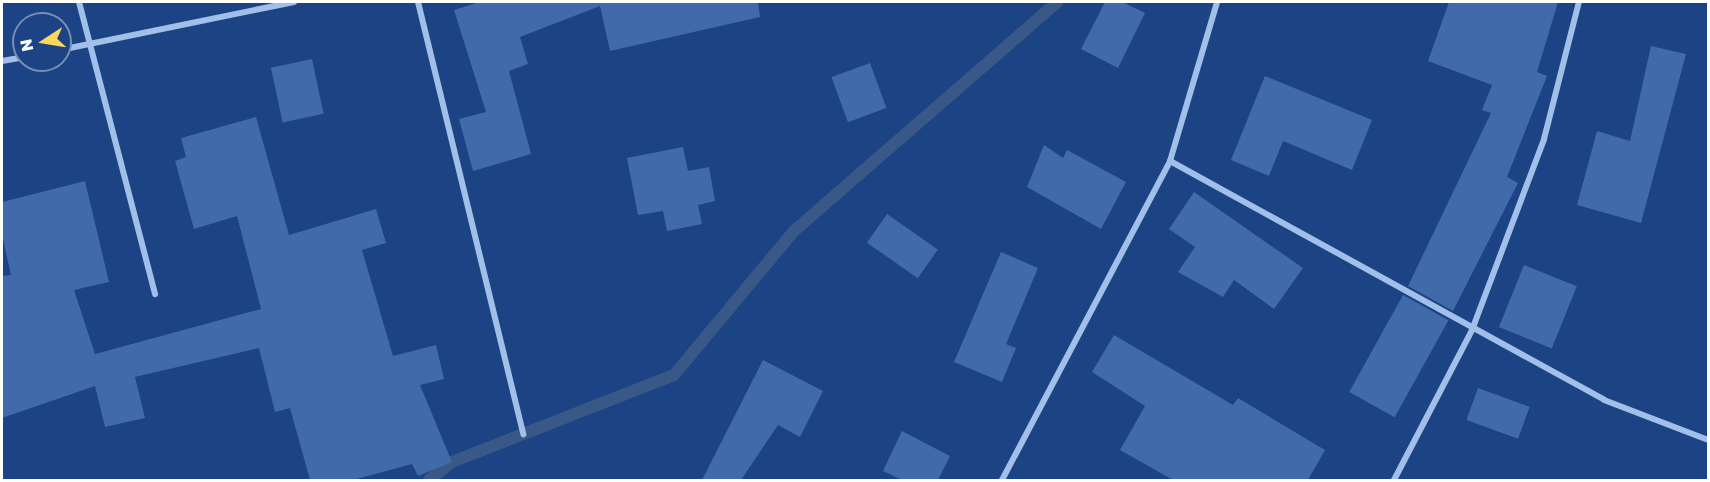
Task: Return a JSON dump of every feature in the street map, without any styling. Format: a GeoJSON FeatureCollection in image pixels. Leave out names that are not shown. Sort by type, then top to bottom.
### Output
{"type":"FeatureCollection","features":[{"type":"Feature","properties":{"kind":"street"},"geometry":{"type":"LineString","coordinates":[[79,2],[88,44],[155,294]]}},
{"type":"Feature","properties":{"kind":"street"},"geometry":{"type":"LineString","coordinates":[[72,47],[294,2]]}},
{"type":"Feature","properties":{"kind":"street"},"geometry":{"type":"LineString","coordinates":[[418,2],[523,434]]}},
{"type":"Feature","properties":{"kind":"street"},"geometry":{"type":"LineString","coordinates":[[1002,480],[1170,161],[1217,2]]}},
{"type":"Feature","properties":{"kind":"street"},"geometry":{"type":"LineString","coordinates":[[1394,480],[1472,330],[1544,139],[1579,2]]}},
{"type":"Feature","properties":{"kind":"street"},"geometry":{"type":"LineString","coordinates":[[1170,161],[1472,330],[1604,400],[1708,440]]}},
{"type":"Feature","properties":{"kind":"building"},"geometry":{"type":"Polygon","coordinates":[[[480,2],[758,2],[760,17],[610,51],[600,6],[520,37],[528,64],[509,71],[531,154],[473,171],[459,119],[486,112],[454,10],[480,2]]]}},
{"type":"Feature","properties":{"kind":"building"},"geometry":{"type":"Polygon","coordinates":[[[1105,2],[1122,2],[1145,13],[1118,68],[1081,49],[1105,2]]]}},
{"type":"Feature","properties":{"kind":"building"},"geometry":{"type":"Polygon","coordinates":[[[1449,2],[1558,2],[1537,72],[1547,76],[1507,177],[1518,183],[1453,311],[1408,286],[1491,113],[1482,110],[1492,85],[1428,61],[1449,2]]]}},
{"type":"Feature","properties":{"kind":"building"},"geometry":{"type":"Polygon","coordinates":[[[1651,46],[1686,54],[1641,223],[1577,205],[1597,131],[1630,141],[1651,46]]]}},
{"type":"Feature","properties":{"kind":"building"},"geometry":{"type":"Polygon","coordinates":[[[312,59],[324,114],[283,123],[271,68],[312,59]]]}},
{"type":"Feature","properties":{"kind":"building"},"geometry":{"type":"Polygon","coordinates":[[[870,63],[886,108],[848,122],[831,77],[870,63]]]}},
{"type":"Feature","properties":{"kind":"building"},"geometry":{"type":"Polygon","coordinates":[[[1265,76],[1372,120],[1352,170],[1283,141],[1269,176],[1231,160],[1265,76]]]}},
{"type":"Feature","properties":{"kind":"building"},"geometry":{"type":"Polygon","coordinates":[[[256,117],[289,235],[376,209],[386,243],[362,250],[393,356],[436,345],[444,379],[420,385],[452,462],[418,476],[412,464],[353,480],[310,480],[290,408],[275,412],[259,348],[135,377],[145,418],[105,427],[95,386],[2,418],[2,276],[11,275],[2,235],[2,202],[85,181],[109,282],[74,290],[95,354],[261,309],[237,216],[194,229],[175,161],[186,157],[181,138],[256,117]]]}},
{"type":"Feature","properties":{"kind":"building"},"geometry":{"type":"Polygon","coordinates":[[[1044,145],[1063,158],[1067,150],[1126,182],[1101,229],[1027,187],[1044,145]]]}},
{"type":"Feature","properties":{"kind":"building"},"geometry":{"type":"Polygon","coordinates":[[[683,147],[688,171],[709,167],[715,201],[698,205],[702,224],[667,231],[663,211],[638,215],[627,158],[683,147]]]}},
{"type":"Feature","properties":{"kind":"building"},"geometry":{"type":"Polygon","coordinates":[[[1194,192],[1303,268],[1274,309],[1234,280],[1223,297],[1178,272],[1195,247],[1169,229],[1194,192]]]}},
{"type":"Feature","properties":{"kind":"building"},"geometry":{"type":"Polygon","coordinates":[[[887,214],[938,250],[918,278],[867,243],[887,214]]]}},
{"type":"Feature","properties":{"kind":"building"},"geometry":{"type":"Polygon","coordinates":[[[1001,252],[1038,268],[1006,344],[1016,348],[1002,382],[954,362],[1001,252]]]}},
{"type":"Feature","properties":{"kind":"building"},"geometry":{"type":"Polygon","coordinates":[[[1524,265],[1577,286],[1552,348],[1499,327],[1524,265]]]}},
{"type":"Feature","properties":{"kind":"building"},"geometry":{"type":"Polygon","coordinates":[[[1403,295],[1448,320],[1395,417],[1349,392],[1403,295]]]}},
{"type":"Feature","properties":{"kind":"building"},"geometry":{"type":"Polygon","coordinates":[[[1114,335],[1233,405],[1238,398],[1325,450],[1308,480],[1173,480],[1120,450],[1145,406],[1092,372],[1114,335]]]}},
{"type":"Feature","properties":{"kind":"building"},"geometry":{"type":"Polygon","coordinates":[[[763,360],[823,391],[800,437],[778,425],[741,480],[702,480],[763,360]]]}},
{"type":"Feature","properties":{"kind":"building"},"geometry":{"type":"Polygon","coordinates":[[[1478,388],[1530,407],[1518,439],[1466,420],[1478,388]]]}},
{"type":"Feature","properties":{"kind":"building"},"geometry":{"type":"Polygon","coordinates":[[[902,431],[950,456],[938,480],[902,480],[883,471],[902,431]]]}},
{"type":"Feature","properties":{"kind":"waterway"},"geometry":{"type":"LineString","coordinates":[[429,480],[452,462],[674,375],[794,231],[1057,2]]}}]}
